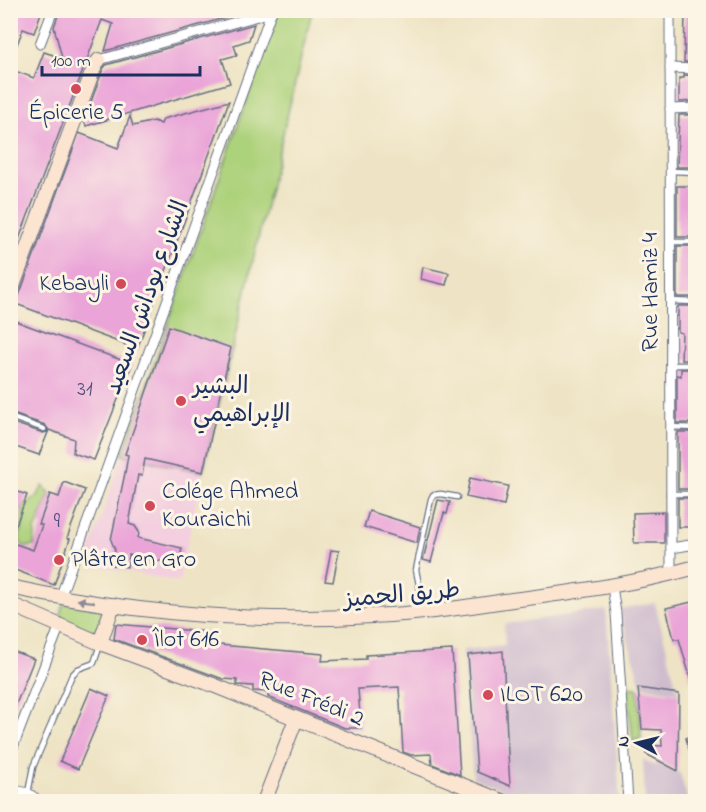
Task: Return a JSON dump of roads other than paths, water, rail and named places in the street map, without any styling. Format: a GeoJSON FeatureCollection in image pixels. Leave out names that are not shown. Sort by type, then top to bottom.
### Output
{"type":"FeatureCollection","features":[{"type":"Feature","properties":{"kind":"main road"},"geometry":{"type":"LineString","coordinates":[[10,294],[94,65],[99,60]]}},
{"type":"Feature","properties":{"kind":"main road","name":"طريق الحميز"},"geometry":{"type":"LineString","coordinates":[[112,608],[217,615],[330,618],[425,612],[609,587],[696,567]]}},
{"type":"Feature","properties":{"kind":"main road","name":"طريق الحميز"},"geometry":{"type":"LineString","coordinates":[[112,608],[217,622],[330,626],[393,622],[613,593],[696,575]]}},
{"type":"Feature","properties":{"kind":"main road"},"geometry":{"type":"LineString","coordinates":[[10,587],[112,608],[100,643]]}},
{"type":"Feature","properties":{"kind":"main road"},"geometry":{"type":"LineString","coordinates":[[57,623],[53,607],[60,598]]}},
{"type":"Feature","properties":{"kind":"main road","name":"Rue Frédi 2"},"geometry":{"type":"LineString","coordinates":[[10,604],[100,643],[504,801]]}},
{"type":"Feature","properties":{"kind":"main road"},"geometry":{"type":"LineString","coordinates":[[264,801],[296,719]]}},
{"type":"Feature","properties":{"kind":"street"},"geometry":{"type":"LineString","coordinates":[[40,44],[53,10]]}},
{"type":"Feature","properties":{"kind":"street","name":"Rue Hamiz 4"},"geometry":{"type":"LineString","coordinates":[[669,10],[670,574]]}},
{"type":"Feature","properties":{"kind":"street"},"geometry":{"type":"LineString","coordinates":[[99,60],[272,11]]}},
{"type":"Feature","properties":{"kind":"street","name":"الشارع بوداش السعيد"},"geometry":{"type":"LineString","coordinates":[[60,598],[272,11]]}},
{"type":"Feature","properties":{"kind":"street"},"geometry":{"type":"LineString","coordinates":[[670,68],[696,69]]}},
{"type":"Feature","properties":{"kind":"street"},"geometry":{"type":"LineString","coordinates":[[670,109],[696,108]]}},
{"type":"Feature","properties":{"kind":"street"},"geometry":{"type":"LineString","coordinates":[[670,548],[696,544]]}},
{"type":"Feature","properties":{"kind":"street"},"geometry":{"type":"LineString","coordinates":[[613,593],[628,801]]}},
{"type":"Feature","properties":{"kind":"street"},"geometry":{"type":"LineString","coordinates":[[10,755],[57,623]]}},
{"type":"Feature","properties":{"kind":"street"},"geometry":{"type":"LineString","coordinates":[[10,789],[28,793],[41,801]]}},
{"type":"Feature","properties":{"kind":"lane"},"geometry":{"type":"LineString","coordinates":[[670,171],[696,172]]}},
{"type":"Feature","properties":{"kind":"lane"},"geometry":{"type":"LineString","coordinates":[[670,242],[696,242]]}},
{"type":"Feature","properties":{"kind":"lane"},"geometry":{"type":"LineString","coordinates":[[670,302],[696,302]]}},
{"type":"Feature","properties":{"kind":"lane"},"geometry":{"type":"LineString","coordinates":[[670,365],[696,365]]}},
{"type":"Feature","properties":{"kind":"lane"},"geometry":{"type":"LineString","coordinates":[[10,417],[44,429]]}},
{"type":"Feature","properties":{"kind":"lane"},"geometry":{"type":"LineString","coordinates":[[670,427],[696,428]]}},
{"type":"Feature","properties":{"kind":"lane"},"geometry":{"type":"LineString","coordinates":[[425,612],[416,570],[431,499],[433,495],[441,494],[457,497]]}},
{"type":"Feature","properties":{"kind":"lane"},"geometry":{"type":"LineString","coordinates":[[669,494],[696,494]]}},
{"type":"Feature","properties":{"kind":"lane"},"geometry":{"type":"LineString","coordinates":[[28,793],[33,767],[72,675],[78,669],[94,663],[100,643]]}},
{"type":"Feature","properties":{"kind":"place","name":"Épicerie 5"},"geometry":{"type":"Point","coordinates":[76,89]}},
{"type":"Feature","properties":{"kind":"place","name":"Kebayli"},"geometry":{"type":"Point","coordinates":[121,284]}},
{"type":"Feature","properties":{"kind":"place","name":"البشير الإبراهيمي"},"geometry":{"type":"Point","coordinates":[181,401]}},
{"type":"Feature","properties":{"kind":"place","name":"Colége Ahmed Kouraichi"},"geometry":{"type":"Point","coordinates":[150,506]}},
{"type":"Feature","properties":{"kind":"place","name":"Plâtre en Gro"},"geometry":{"type":"Point","coordinates":[59,560]}},
{"type":"Feature","properties":{"kind":"place","name":"Îlot 616"},"geometry":{"type":"Point","coordinates":[142,640]}},
{"type":"Feature","properties":{"kind":"place","name":"ILOT 620"},"geometry":{"type":"Point","coordinates":[488,695]}}]}
